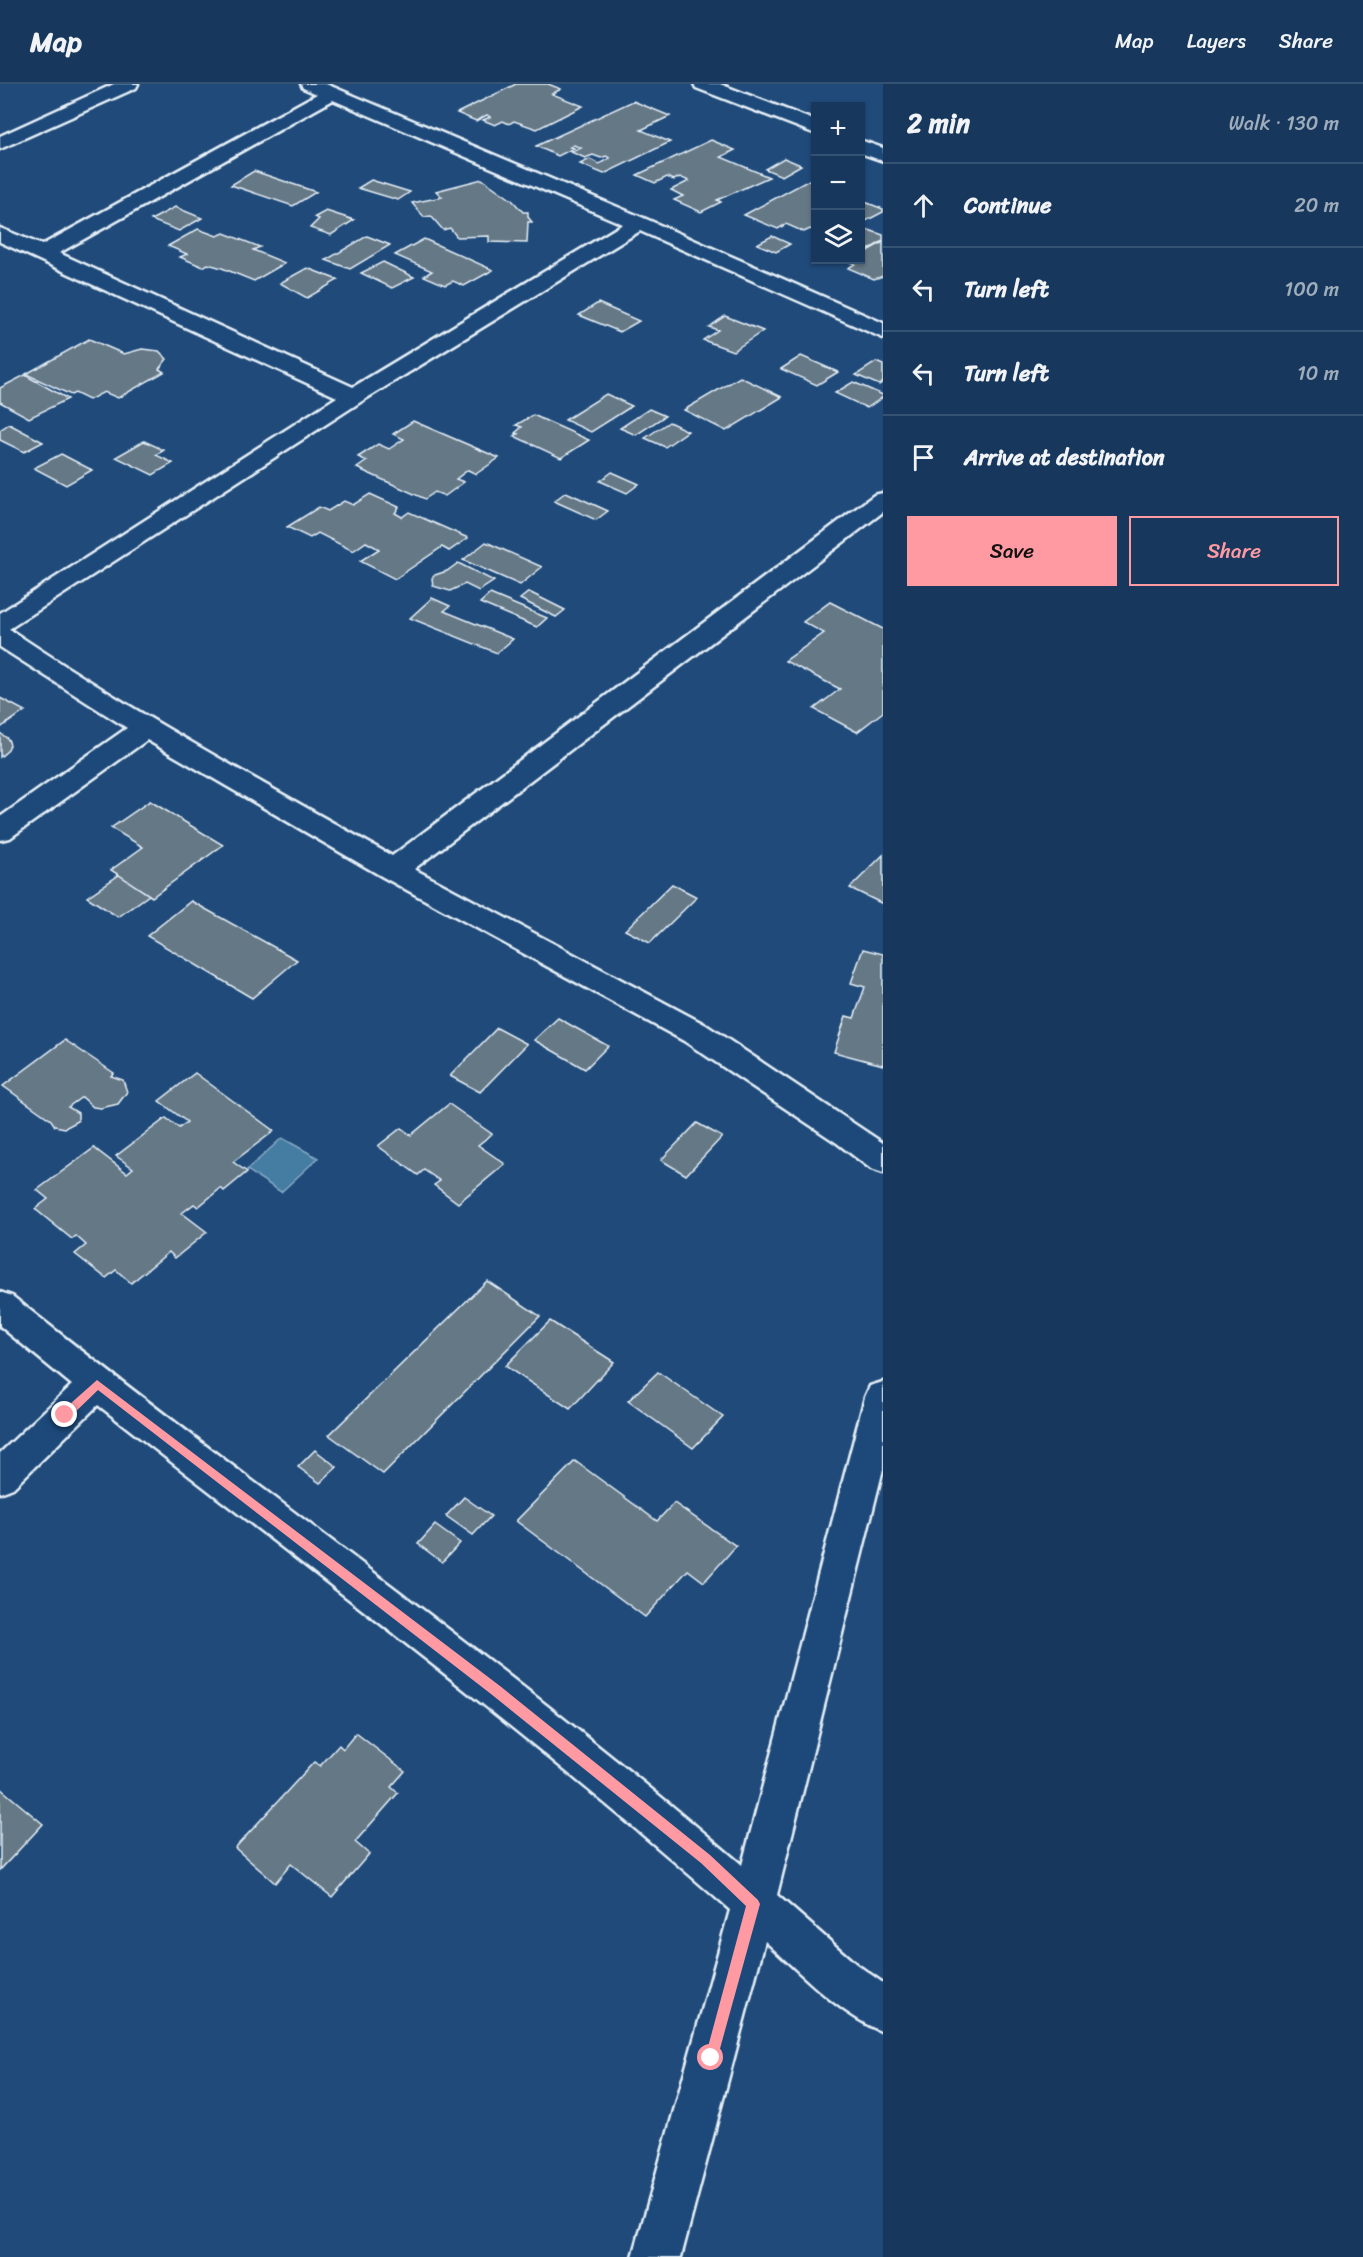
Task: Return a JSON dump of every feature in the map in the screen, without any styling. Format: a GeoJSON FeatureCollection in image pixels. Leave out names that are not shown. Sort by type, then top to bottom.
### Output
{"type":"FeatureCollection","features":[{"type":"Feature","properties":{"kind":"street"},"geometry":{"type":"LineString","coordinates":[[0,143],[129,84]]}},
{"type":"Feature","properties":{"kind":"street"},"geometry":{"type":"LineString","coordinates":[[310,84],[639,223],[883,331]]}},
{"type":"Feature","properties":{"kind":"street"},"geometry":{"type":"LineString","coordinates":[[702,84],[811,126]]}},
{"type":"Feature","properties":{"kind":"street"},"geometry":{"type":"LineString","coordinates":[[44,253],[332,93]]}},
{"type":"Feature","properties":{"kind":"street"},"geometry":{"type":"LineString","coordinates":[[865,148],[883,155]]}},
{"type":"Feature","properties":{"kind":"street"},"geometry":{"type":"LineString","coordinates":[[0,624],[354,396],[639,223]]}},
{"type":"Feature","properties":{"kind":"street"},"geometry":{"type":"LineString","coordinates":[[0,234],[354,396]]}},
{"type":"Feature","properties":{"kind":"street"},"geometry":{"type":"LineString","coordinates":[[393,870],[883,500]]}},
{"type":"Feature","properties":{"kind":"street"},"geometry":{"type":"LineString","coordinates":[[0,635],[50,669],[146,728],[393,870],[695,1033],[849,1134],[883,1160]]}},
{"type":"Feature","properties":{"kind":"street"},"geometry":{"type":"LineString","coordinates":[[0,831],[146,728]]}},
{"type":"Feature","properties":{"kind":"street"},"geometry":{"type":"LineString","coordinates":[[0,1306],[97,1384],[505,1697],[705,1859],[753,1904],[841,1979],[883,2010]]}},
{"type":"Feature","properties":{"kind":"street"},"geometry":{"type":"LineString","coordinates":[[0,1477],[97,1384]]}},
{"type":"Feature","properties":{"kind":"street"},"geometry":{"type":"LineString","coordinates":[[657,2257],[753,1904],[883,1398]]}},
{"type":"Feature","properties":{"kind":"water"},"geometry":{"type":"Polygon","coordinates":[[[282,1138],[318,1158],[281,1192],[247,1170],[282,1138]]]}},
{"type":"Feature","properties":{"kind":"building"},"geometry":{"type":"Polygon","coordinates":[[[516,84],[548,84],[561,89],[552,94],[583,106],[537,129],[514,121],[509,124],[503,121],[495,125],[483,120],[490,117],[487,115],[476,121],[457,113],[516,84]]]}},
{"type":"Feature","properties":{"kind":"building"},"geometry":{"type":"Polygon","coordinates":[[[633,101],[670,116],[641,130],[670,142],[604,174],[580,164],[590,159],[599,164],[610,158],[606,156],[601,158],[593,155],[585,158],[571,152],[581,148],[574,145],[570,147],[574,148],[558,156],[536,146],[633,101]]]}},
{"type":"Feature","properties":{"kind":"building"},"geometry":{"type":"Polygon","coordinates":[[[711,140],[735,150],[721,157],[769,177],[717,200],[721,202],[701,212],[674,200],[683,196],[671,190],[689,181],[680,177],[674,180],[667,177],[655,183],[637,175],[711,140]]]}},
{"type":"Feature","properties":{"kind":"building"},"geometry":{"type":"Polygon","coordinates":[[[784,158],[801,165],[782,176],[765,169],[784,158]]]}},
{"type":"Feature","properties":{"kind":"building"},"geometry":{"type":"Polygon","coordinates":[[[254,171],[316,192],[293,206],[231,185],[254,171]]]}},
{"type":"Feature","properties":{"kind":"building"},"geometry":{"type":"Polygon","coordinates":[[[482,179],[512,200],[523,212],[528,212],[528,217],[532,222],[528,222],[527,243],[489,242],[489,236],[457,237],[450,228],[443,230],[431,216],[424,217],[412,203],[442,197],[436,191],[482,179]]]}},
{"type":"Feature","properties":{"kind":"building"},"geometry":{"type":"Polygon","coordinates":[[[811,179],[811,229],[804,232],[786,224],[778,229],[744,215],[811,179]]]}},
{"type":"Feature","properties":{"kind":"building"},"geometry":{"type":"Polygon","coordinates":[[[371,180],[410,192],[398,200],[358,188],[371,180]]]}},
{"type":"Feature","properties":{"kind":"building"},"geometry":{"type":"Polygon","coordinates":[[[865,202],[883,209],[883,212],[865,221],[865,202]]]}},
{"type":"Feature","properties":{"kind":"building"},"geometry":{"type":"Polygon","coordinates":[[[175,207],[202,218],[179,231],[151,220],[175,207]]]}},
{"type":"Feature","properties":{"kind":"building"},"geometry":{"type":"Polygon","coordinates":[[[326,211],[354,220],[331,235],[310,228],[319,219],[315,217],[326,211]]]}},
{"type":"Feature","properties":{"kind":"building"},"geometry":{"type":"Polygon","coordinates":[[[198,229],[217,236],[224,233],[260,247],[253,250],[285,263],[254,281],[208,264],[203,267],[180,257],[187,254],[168,246],[198,229]]]}},
{"type":"Feature","properties":{"kind":"building"},"geometry":{"type":"Polygon","coordinates":[[[869,230],[883,235],[883,241],[865,252],[865,232],[869,230]]]}},
{"type":"Feature","properties":{"kind":"building"},"geometry":{"type":"Polygon","coordinates":[[[367,236],[390,245],[350,269],[326,260],[367,236]]]}},
{"type":"Feature","properties":{"kind":"building"},"geometry":{"type":"Polygon","coordinates":[[[772,236],[790,244],[776,252],[757,244],[772,236]]]}},
{"type":"Feature","properties":{"kind":"building"},"geometry":{"type":"Polygon","coordinates":[[[424,239],[493,270],[464,286],[453,281],[445,285],[424,276],[432,271],[395,255],[424,239]]]}},
{"type":"Feature","properties":{"kind":"building"},"geometry":{"type":"Polygon","coordinates":[[[883,242],[883,276],[874,279],[848,268],[855,264],[865,264],[865,252],[883,242]]]}},
{"type":"Feature","properties":{"kind":"building"},"geometry":{"type":"Polygon","coordinates":[[[383,262],[414,277],[392,288],[361,273],[383,262]]]}},
{"type":"Feature","properties":{"kind":"building"},"geometry":{"type":"Polygon","coordinates":[[[307,268],[338,280],[307,298],[280,283],[307,268]]]}},
{"type":"Feature","properties":{"kind":"building"},"geometry":{"type":"Polygon","coordinates":[[[598,303],[639,321],[620,332],[579,315],[598,303]]]}},
{"type":"Feature","properties":{"kind":"building"},"geometry":{"type":"Polygon","coordinates":[[[725,316],[763,331],[733,351],[703,340],[718,330],[709,327],[725,316]]]}},
{"type":"Feature","properties":{"kind":"building"},"geometry":{"type":"Polygon","coordinates":[[[89,339],[124,354],[142,349],[159,351],[167,359],[159,369],[164,372],[118,398],[104,392],[89,400],[75,393],[71,395],[26,374],[89,339]]]}},
{"type":"Feature","properties":{"kind":"building"},"geometry":{"type":"Polygon","coordinates":[[[801,356],[838,372],[817,385],[781,369],[801,356]]]}},
{"type":"Feature","properties":{"kind":"building"},"geometry":{"type":"Polygon","coordinates":[[[876,362],[883,365],[883,382],[879,385],[856,375],[876,362]]]}},
{"type":"Feature","properties":{"kind":"building"},"geometry":{"type":"Polygon","coordinates":[[[25,375],[68,399],[29,418],[0,402],[0,388],[25,375]]]}},
{"type":"Feature","properties":{"kind":"building"},"geometry":{"type":"Polygon","coordinates":[[[740,377],[782,397],[726,431],[684,410],[740,377]]]}},
{"type":"Feature","properties":{"kind":"building"},"geometry":{"type":"Polygon","coordinates":[[[853,382],[883,397],[867,408],[835,393],[853,382]]]}},
{"type":"Feature","properties":{"kind":"building"},"geometry":{"type":"Polygon","coordinates":[[[606,394],[632,406],[591,432],[565,420],[606,394]]]}},
{"type":"Feature","properties":{"kind":"building"},"geometry":{"type":"Polygon","coordinates":[[[649,409],[665,416],[636,435],[620,428],[649,409]]]}},
{"type":"Feature","properties":{"kind":"building"},"geometry":{"type":"Polygon","coordinates":[[[533,415],[589,440],[561,458],[514,436],[522,427],[516,425],[533,415]]]}},
{"type":"Feature","properties":{"kind":"building"},"geometry":{"type":"Polygon","coordinates":[[[413,421],[499,458],[476,474],[468,470],[456,479],[464,482],[445,496],[435,492],[425,499],[357,468],[367,461],[358,457],[378,444],[389,449],[404,439],[393,434],[413,421]]]}},
{"type":"Feature","properties":{"kind":"building"},"geometry":{"type":"Polygon","coordinates":[[[669,422],[688,431],[665,447],[645,438],[669,422]]]}},
{"type":"Feature","properties":{"kind":"building"},"geometry":{"type":"Polygon","coordinates":[[[9,424],[43,442],[24,452],[0,440],[0,430],[9,424]]]}},
{"type":"Feature","properties":{"kind":"building"},"geometry":{"type":"Polygon","coordinates":[[[144,441],[164,450],[156,455],[173,463],[153,475],[116,457],[144,441]]]}},
{"type":"Feature","properties":{"kind":"building"},"geometry":{"type":"Polygon","coordinates":[[[61,454],[92,470],[66,485],[34,468],[61,454]]]}},
{"type":"Feature","properties":{"kind":"building"},"geometry":{"type":"Polygon","coordinates":[[[612,472],[639,484],[627,493],[600,481],[612,472]]]}},
{"type":"Feature","properties":{"kind":"building"},"geometry":{"type":"Polygon","coordinates":[[[566,492],[608,511],[596,520],[554,501],[566,492]]]}},
{"type":"Feature","properties":{"kind":"building"},"geometry":{"type":"Polygon","coordinates":[[[370,494],[399,507],[395,513],[402,517],[409,512],[468,538],[449,551],[442,547],[395,579],[360,561],[379,549],[366,542],[353,551],[318,533],[310,538],[287,527],[319,507],[328,511],[344,501],[353,505],[370,494]]]}},
{"type":"Feature","properties":{"kind":"building"},"geometry":{"type":"Polygon","coordinates":[[[486,542],[542,567],[520,585],[463,560],[486,542]]]}},
{"type":"Feature","properties":{"kind":"building"},"geometry":{"type":"Polygon","coordinates":[[[458,563],[494,581],[479,591],[465,584],[450,591],[433,586],[432,578],[435,575],[447,571],[458,563]]]}},
{"type":"Feature","properties":{"kind":"building"},"geometry":{"type":"Polygon","coordinates":[[[529,592],[565,610],[556,617],[520,599],[529,592]]]}},
{"type":"Feature","properties":{"kind":"building"},"geometry":{"type":"Polygon","coordinates":[[[490,594],[547,618],[537,627],[480,603],[490,594]]]}},
{"type":"Feature","properties":{"kind":"building"},"geometry":{"type":"Polygon","coordinates":[[[432,598],[450,606],[444,611],[513,639],[497,653],[410,618],[432,598]]]}},
{"type":"Feature","properties":{"kind":"building"},"geometry":{"type":"Polygon","coordinates":[[[830,602],[883,629],[883,712],[857,732],[814,709],[840,689],[785,661],[824,633],[803,622],[830,602]]]}},
{"type":"Feature","properties":{"kind":"building"},"geometry":{"type":"Polygon","coordinates":[[[0,698],[25,711],[0,728],[0,698]]]}},
{"type":"Feature","properties":{"kind":"building"},"geometry":{"type":"Polygon","coordinates":[[[0,733],[8,739],[10,745],[0,757],[0,733]]]}},
{"type":"Feature","properties":{"kind":"building"},"geometry":{"type":"Polygon","coordinates":[[[150,801],[223,845],[152,897],[111,870],[143,847],[111,828],[150,801]]]}},
{"type":"Feature","properties":{"kind":"building"},"geometry":{"type":"Polygon","coordinates":[[[883,855],[883,904],[850,888],[883,855]]]}},
{"type":"Feature","properties":{"kind":"building"},"geometry":{"type":"Polygon","coordinates":[[[119,875],[149,895],[118,917],[87,897],[119,875]]]}},
{"type":"Feature","properties":{"kind":"building"},"geometry":{"type":"Polygon","coordinates":[[[672,884],[697,897],[650,943],[625,930],[672,884]]]}},
{"type":"Feature","properties":{"kind":"building"},"geometry":{"type":"Polygon","coordinates":[[[191,901],[297,960],[252,998],[147,936],[191,901]]]}},
{"type":"Feature","properties":{"kind":"building"},"geometry":{"type":"Polygon","coordinates":[[[863,949],[883,954],[883,1065],[834,1052],[846,1016],[854,1018],[865,987],[851,983],[863,949]]]}},
{"type":"Feature","properties":{"kind":"building"},"geometry":{"type":"Polygon","coordinates":[[[558,1018],[608,1046],[585,1069],[534,1040],[558,1018]]]}},
{"type":"Feature","properties":{"kind":"building"},"geometry":{"type":"Polygon","coordinates":[[[497,1028],[527,1044],[480,1092],[450,1076],[497,1028]]]}},
{"type":"Feature","properties":{"kind":"building"},"geometry":{"type":"Polygon","coordinates":[[[65,1040],[114,1073],[111,1076],[123,1080],[127,1092],[118,1104],[101,1108],[93,1107],[82,1097],[68,1107],[78,1113],[78,1121],[65,1128],[55,1126],[51,1120],[3,1086],[65,1040]]]}},
{"type":"Feature","properties":{"kind":"building"},"geometry":{"type":"Polygon","coordinates":[[[195,1073],[274,1131],[233,1162],[247,1172],[224,1191],[221,1188],[198,1207],[194,1204],[182,1213],[207,1232],[175,1258],[169,1252],[131,1283],[116,1270],[106,1278],[75,1254],[86,1245],[76,1236],[72,1239],[35,1209],[48,1199],[37,1190],[94,1148],[127,1173],[133,1168],[116,1156],[166,1118],[179,1128],[187,1122],[159,1101],[195,1073]]]}},
{"type":"Feature","properties":{"kind":"building"},"geometry":{"type":"Polygon","coordinates":[[[449,1104],[492,1134],[478,1145],[505,1164],[458,1203],[434,1185],[440,1181],[424,1170],[418,1175],[378,1146],[401,1128],[411,1135],[449,1104]]]}},
{"type":"Feature","properties":{"kind":"building"},"geometry":{"type":"Polygon","coordinates":[[[697,1123],[722,1137],[686,1175],[661,1160],[697,1123]]]}},
{"type":"Feature","properties":{"kind":"building"},"geometry":{"type":"Polygon","coordinates":[[[487,1281],[540,1316],[383,1474],[329,1435],[487,1281]]]}},
{"type":"Feature","properties":{"kind":"building"},"geometry":{"type":"Polygon","coordinates":[[[550,1321],[614,1362],[570,1409],[505,1366],[550,1321]]]}},
{"type":"Feature","properties":{"kind":"building"},"geometry":{"type":"Polygon","coordinates":[[[658,1372],[723,1417],[693,1448],[628,1401],[658,1372]]]}},
{"type":"Feature","properties":{"kind":"building"},"geometry":{"type":"Polygon","coordinates":[[[315,1450],[337,1467],[320,1483],[298,1467],[315,1450]]]}},
{"type":"Feature","properties":{"kind":"building"},"geometry":{"type":"Polygon","coordinates":[[[575,1461],[657,1521],[674,1503],[736,1546],[704,1582],[688,1570],[645,1617],[516,1521],[575,1461]]]}},
{"type":"Feature","properties":{"kind":"building"},"geometry":{"type":"Polygon","coordinates":[[[464,1497],[491,1516],[473,1535],[446,1516],[464,1497]]]}},
{"type":"Feature","properties":{"kind":"building"},"geometry":{"type":"Polygon","coordinates":[[[435,1525],[460,1543],[442,1562],[418,1544],[435,1525]]]}},
{"type":"Feature","properties":{"kind":"building"},"geometry":{"type":"Polygon","coordinates":[[[356,1733],[405,1771],[391,1787],[398,1793],[355,1842],[369,1854],[332,1897],[291,1864],[275,1883],[235,1848],[314,1762],[320,1766],[339,1745],[343,1749],[356,1733]]]}},
{"type":"Feature","properties":{"kind":"building"},"geometry":{"type":"Polygon","coordinates":[[[0,1788],[43,1824],[0,1870],[0,1788]]]}},
{"type":"Feature","properties":{"kind":"route"},"geometry":{"type":"LineString","coordinates":[[65,1415],[97,1384],[495,1690],[650,1813],[705,1859],[753,1904],[711,2058]]}}]}
